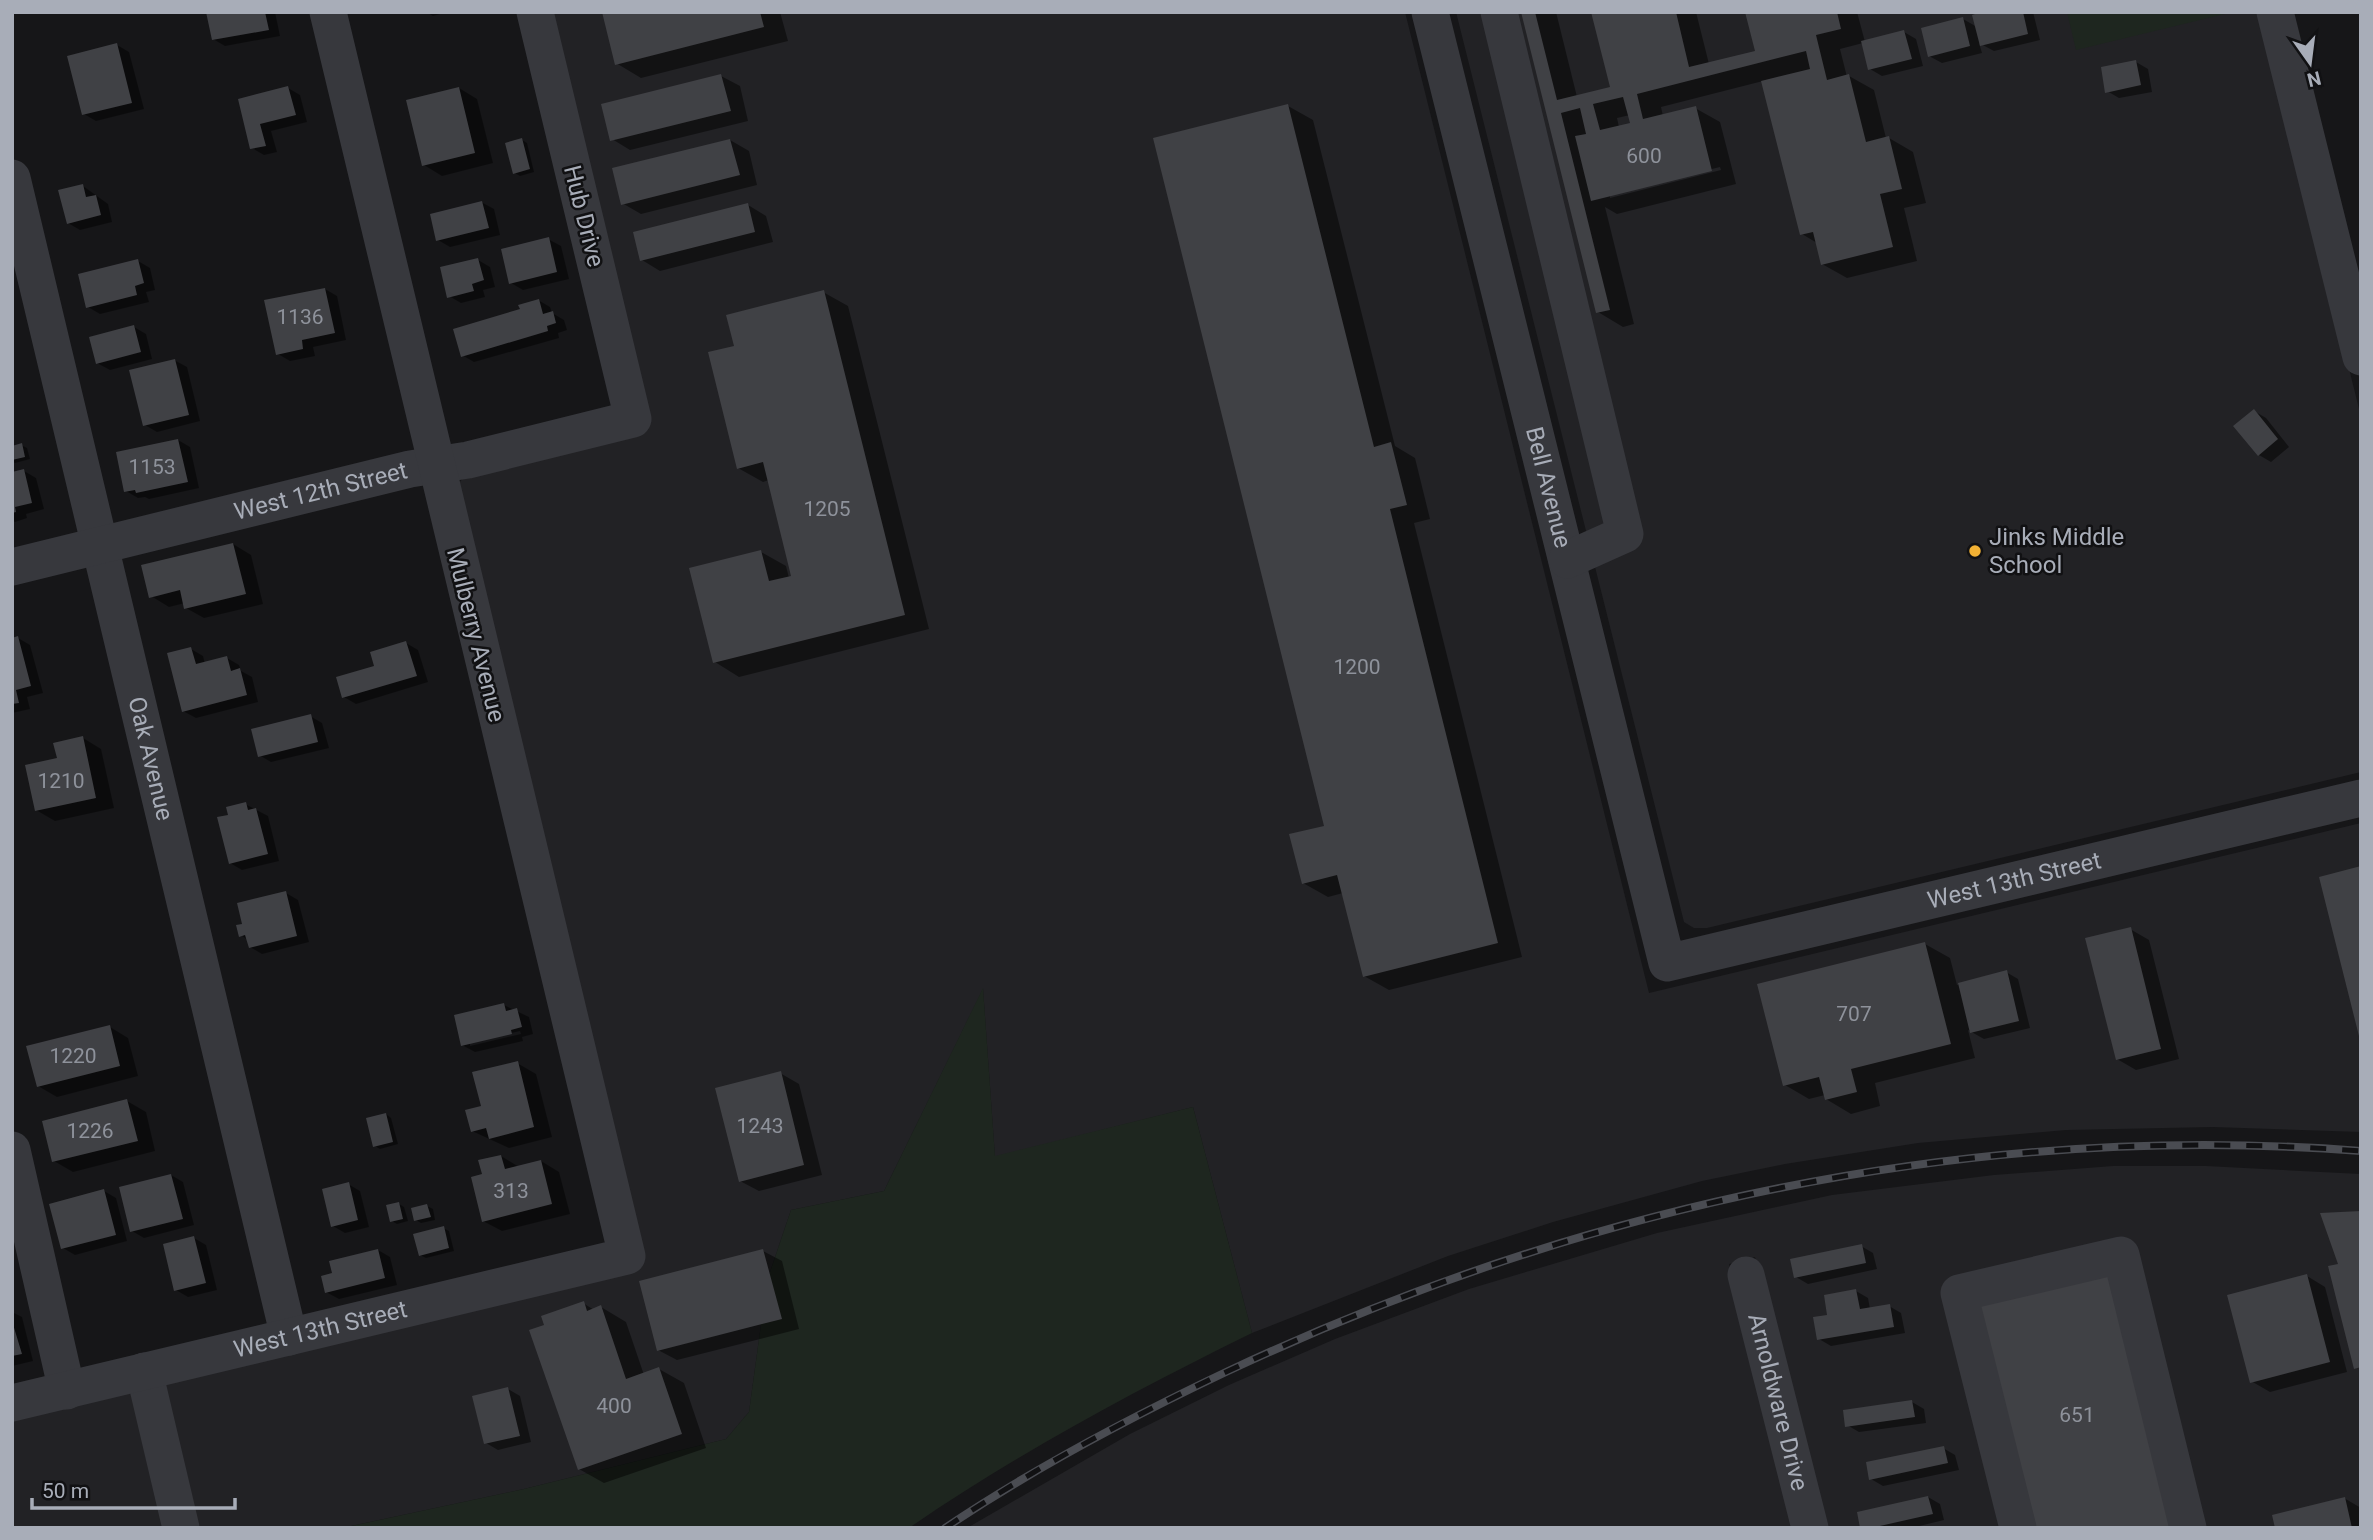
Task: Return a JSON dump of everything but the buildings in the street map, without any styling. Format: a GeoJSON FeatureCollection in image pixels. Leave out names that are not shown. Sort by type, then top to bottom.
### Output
{"type":"FeatureCollection","features":[{"type":"Feature","properties":{"kind":"street","name":"Mulberry Avenue"},"geometry":{"type":"LineString","coordinates":[[328,12],[626,1256]]}},
{"type":"Feature","properties":{"kind":"street","name":"Hub Drive"},"geometry":{"type":"LineString","coordinates":[[535,12],[633,419]]}},
{"type":"Feature","properties":{"kind":"street","name":"Bell Avenue"},"geometry":{"type":"LineString","coordinates":[[1430,12],[1667,963]]}},
{"type":"Feature","properties":{"kind":"street"},"geometry":{"type":"LineString","coordinates":[[1499,12],[1625,534],[1567,560]]}},
{"type":"Feature","properties":{"kind":"street"},"geometry":{"type":"LineString","coordinates":[[2275,12],[2361,357]]}},
{"type":"Feature","properties":{"kind":"street","name":"Oak Avenue"},"geometry":{"type":"LineString","coordinates":[[12,178],[289,1337]]}},
{"type":"Feature","properties":{"kind":"street","name":"West 12th Street"},"geometry":{"type":"LineString","coordinates":[[12,567],[410,469],[468,460],[633,419]]}},
{"type":"Feature","properties":{"kind":"street","name":"West 13th Street"},"geometry":{"type":"LineString","coordinates":[[1667,963],[2361,798]]}},
{"type":"Feature","properties":{"kind":"street"},"geometry":{"type":"LineString","coordinates":[[12,1150],[67,1391]]}},
{"type":"Feature","properties":{"kind":"street"},"geometry":{"type":"LineString","coordinates":[[2018,1528],[1959,1293],[2121,1255],[2188,1528]]}},
{"type":"Feature","properties":{"kind":"street","name":"West 13th Street"},"geometry":{"type":"LineString","coordinates":[[12,1403],[626,1256]]}},
{"type":"Feature","properties":{"kind":"street","name":"Arnoldware Drive"},"geometry":{"type":"LineString","coordinates":[[1746,1275],[1810,1528]]}},
{"type":"Feature","properties":{"kind":"street"},"geometry":{"type":"LineString","coordinates":[[144,1371],[181,1528]]}},
{"type":"Feature","properties":{"kind":"shaded area"},"geometry":{"type":"Polygon","coordinates":[[[544,12],[1405,12],[1649,993],[2361,823],[2361,1132],[2213,1127],[2066,1130],[1918,1143],[1785,1164],[1702,1181],[1553,1222],[1448,1256],[1252,1333],[1193,1107],[995,1157],[983,989],[884,1191],[791,1210],[767,1281],[749,1412],[726,1439],[524,1489],[342,1528],[12,1528],[12,1414],[628,1271],[456,487],[463,478],[472,473],[649,429],[544,12]]]}},
{"type":"Feature","properties":{"kind":"shaded area","name":"Jinks Middle School"},"geometry":{"type":"Polygon","coordinates":[[[1456,12],[2261,12],[2361,417],[2361,772],[1707,928],[1694,928],[1684,922],[1456,12]]]}},
{"type":"Feature","properties":{"kind":"shaded area"},"geometry":{"type":"Polygon","coordinates":[[[2067,12],[2228,12],[2229,13],[2076,50],[2067,12]]]}},
{"type":"Feature","properties":{"kind":"shaded area"},"geometry":{"type":"Polygon","coordinates":[[[983,988],[995,1156],[1193,1107],[1252,1333],[1077,1424],[950,1500],[909,1528],[342,1528],[524,1489],[726,1439],[749,1412],[767,1281],[791,1210],[884,1191],[983,988]]]}},
{"type":"Feature","properties":{"kind":"shaded area"},"geometry":{"type":"Polygon","coordinates":[[[2113,1166],[2206,1166],[2361,1174],[2361,1528],[1820,1528],[1755,1257],[1729,1264],[1794,1528],[967,1528],[1130,1434],[1229,1385],[1335,1339],[1469,1289],[1657,1233],[1832,1195],[1994,1175],[2113,1166]]]}},
{"type":"Feature","properties":{"kind":"railway"},"geometry":{"type":"LineString","coordinates":[[945,1528],[1082,1445],[1226,1372],[1360,1314],[1497,1263],[1637,1221],[1780,1188],[1924,1164],[2069,1150],[2215,1145],[2361,1151]]}},
{"type":"Feature","properties":{"kind":"place","name":"Jinks Middle School"},"geometry":{"type":"Point","coordinates":[1975,551]}}]}
